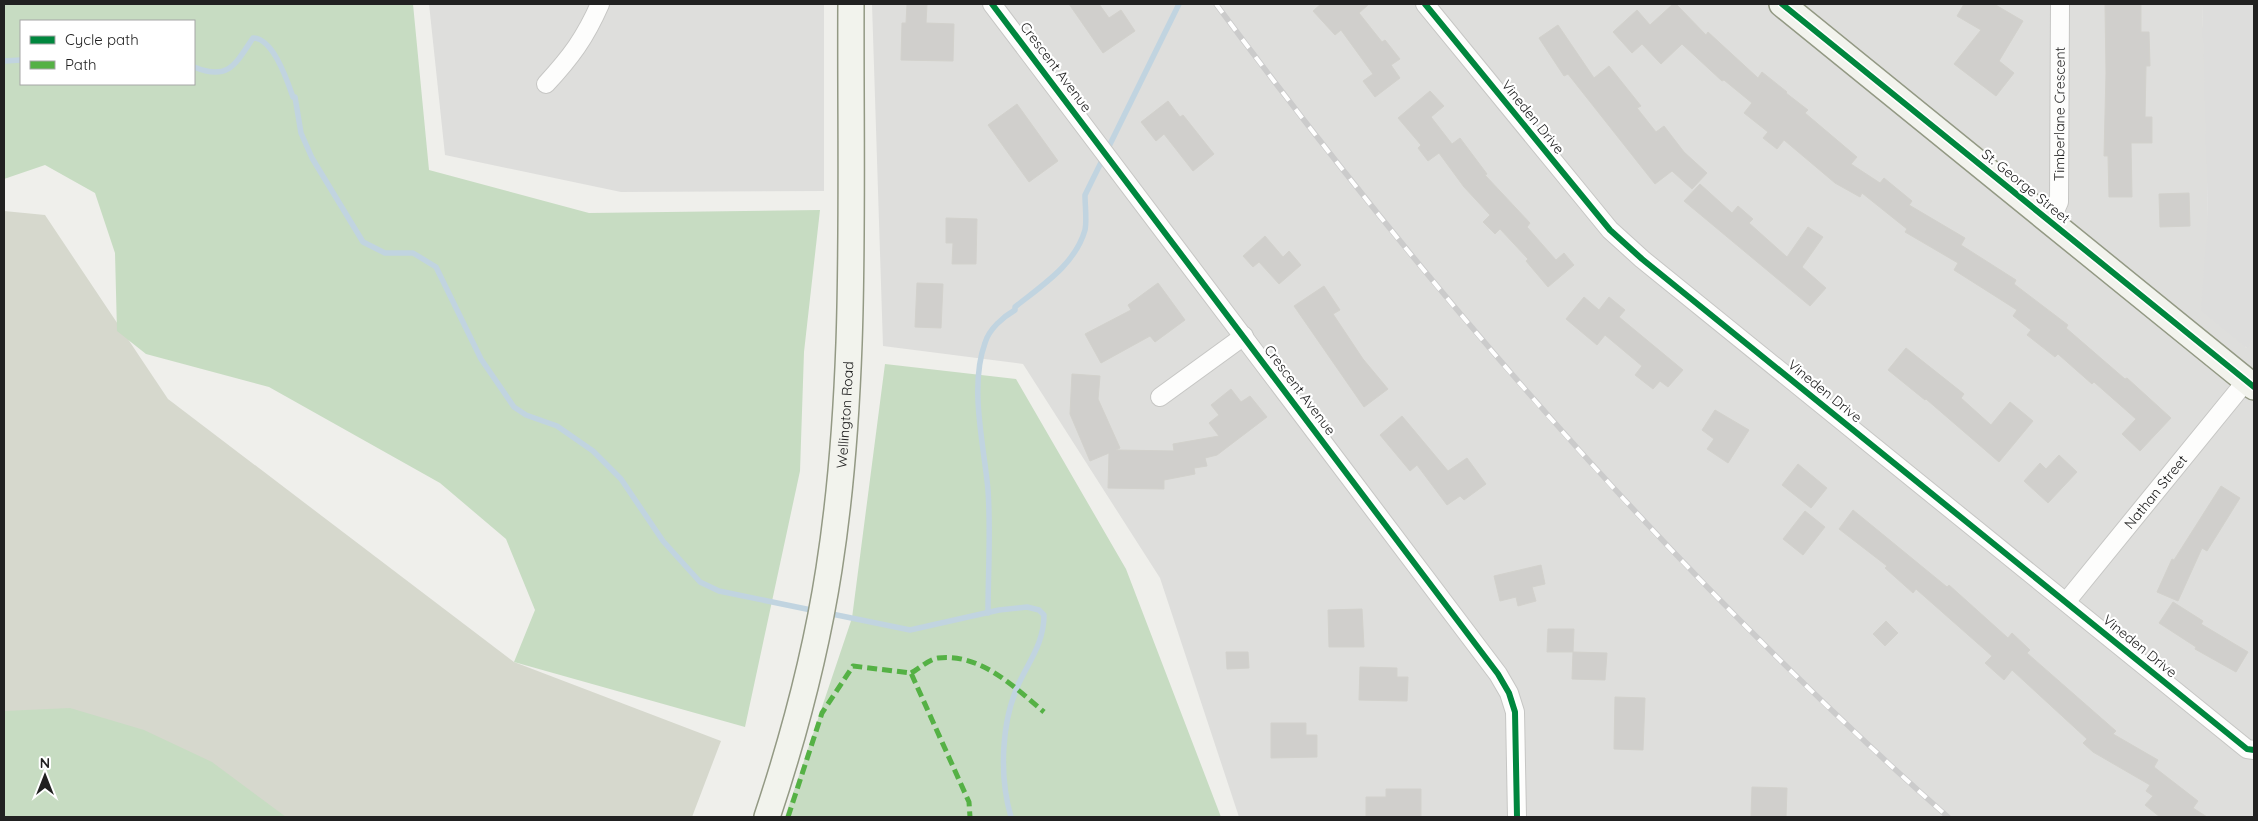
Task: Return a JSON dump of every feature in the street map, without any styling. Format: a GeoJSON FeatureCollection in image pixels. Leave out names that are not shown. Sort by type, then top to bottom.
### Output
{"type":"FeatureCollection","features":[{"type":"Feature","properties":{"kind":"main road","name":"Wellington Road"},"geometry":{"type":"LineString","coordinates":[[767,817],[790,742],[813,652],[829,569],[841,473],[849,359],[851,4]]}},
{"type":"Feature","properties":{"kind":"main road","name":"St. George Street"},"geometry":{"type":"LineString","coordinates":[[1782,4],[2250,384]]}},
{"type":"Feature","properties":{"kind":"street"},"geometry":{"type":"LineString","coordinates":[[546,84],[574,53],[589,29],[600,4]]}},
{"type":"Feature","properties":{"kind":"street","name":"Crescent Avenue"},"geometry":{"type":"LineString","coordinates":[[992,4],[1476,643],[1509,693],[1515,712],[1517,817]]}},
{"type":"Feature","properties":{"kind":"street","name":"Vineden Drive"},"geometry":{"type":"LineString","coordinates":[[1425,4],[1604,223],[1642,260],[2247,749],[2254,750]]}},
{"type":"Feature","properties":{"kind":"street","name":"Timberlane Crescent"},"geometry":{"type":"LineString","coordinates":[[2050,222],[2059,202],[2060,4]]}},
{"type":"Feature","properties":{"kind":"street"},"geometry":{"type":"LineString","coordinates":[[1160,397],[1244,336]]}},
{"type":"Feature","properties":{"kind":"street","name":"Nathan Street"},"geometry":{"type":"LineString","coordinates":[[2066,602],[2250,384]]}},
{"type":"Feature","properties":{"kind":"shaded area"},"geometry":{"type":"Polygon","coordinates":[[[429,4],[824,4],[824,191],[621,192],[445,155],[429,4]]]}},
{"type":"Feature","properties":{"kind":"shaded area"},"geometry":{"type":"Polygon","coordinates":[[[872,4],[2202,4],[2206,105],[2254,4],[2207,166],[2208,218],[2246,348],[2254,338],[2254,817],[1239,817],[1160,578],[1023,364],[883,346],[872,4]]]}},
{"type":"Feature","properties":{"kind":"shaded area"},"geometry":{"type":"Polygon","coordinates":[[[2202,4],[2254,4],[2254,338],[2247,348],[2201,310],[2208,218],[2202,4]]]}},
{"type":"Feature","properties":{"kind":"shaded area"},"geometry":{"type":"Polygon","coordinates":[[[4,211],[45,215],[168,399],[514,662],[721,741],[692,817],[255,817],[4,743],[4,211]]]}},
{"type":"Feature","properties":{"kind":"green space"},"geometry":{"type":"Polygon","coordinates":[[[4,4],[413,4],[429,170],[589,213],[820,210],[804,352],[800,471],[745,727],[514,662],[535,610],[506,539],[440,483],[269,387],[146,354],[117,331],[115,253],[95,193],[45,165],[4,179],[4,4]]]}},
{"type":"Feature","properties":{"kind":"green space"},"geometry":{"type":"Polygon","coordinates":[[[885,364],[1016,379],[1126,569],[1221,817],[785,817],[852,618],[885,364]]]}},
{"type":"Feature","properties":{"kind":"green space"},"geometry":{"type":"Polygon","coordinates":[[[70,708],[144,730],[212,762],[286,817],[4,817],[4,711],[70,708]]]}},
{"type":"Feature","properties":{"kind":"building"},"geometry":{"type":"Polygon","coordinates":[[[907,4],[927,4],[926,23],[954,24],[953,61],[901,60],[902,23],[906,23],[907,4]]]}},
{"type":"Feature","properties":{"kind":"building"},"geometry":{"type":"Polygon","coordinates":[[[1069,4],[1099,4],[1109,18],[1121,10],[1135,31],[1103,53],[1069,4]]]}},
{"type":"Feature","properties":{"kind":"building"},"geometry":{"type":"Polygon","coordinates":[[[1321,4],[1369,4],[1359,13],[1382,42],[1385,40],[1400,59],[1391,65],[1400,78],[1375,97],[1363,81],[1373,74],[1341,30],[1335,35],[1313,11],[1321,4]]]}},
{"type":"Feature","properties":{"kind":"building"},"geometry":{"type":"Polygon","coordinates":[[[1673,4],[1676,4],[1706,35],[1708,32],[1758,78],[1762,72],[1808,110],[1805,113],[1857,157],[1851,164],[1880,183],[1884,178],[1912,201],[1909,205],[1965,238],[1961,245],[2016,280],[2014,284],[2068,325],[2066,328],[2125,379],[2127,378],[2171,418],[2140,451],[2122,434],[2136,419],[2094,382],[2092,384],[2058,354],[2055,357],[2027,335],[2031,330],[2013,316],[2017,310],[1954,270],[1958,263],[1905,232],[1907,229],[1862,193],[1860,197],[1835,183],[1784,140],[1777,149],[1763,138],[1768,132],[1744,113],[1752,103],[1724,80],[1722,81],[1682,44],[1661,64],[1642,44],[1632,53],[1613,32],[1637,10],[1650,25],[1673,4]]]}},
{"type":"Feature","properties":{"kind":"building"},"geometry":{"type":"Polygon","coordinates":[[[1964,4],[1994,4],[2023,21],[1999,61],[2014,73],[1996,96],[1954,64],[1981,30],[1957,16],[1964,4]]]}},
{"type":"Feature","properties":{"kind":"building"},"geometry":{"type":"Polygon","coordinates":[[[2105,4],[2141,4],[2141,32],[2149,32],[2150,66],[2146,66],[2145,117],[2152,117],[2152,143],[2131,143],[2132,197],[2109,197],[2108,156],[2104,156],[2105,4]]]}},
{"type":"Feature","properties":{"kind":"building"},"geometry":{"type":"Polygon","coordinates":[[[1558,25],[1594,78],[1609,66],[1641,106],[1637,108],[1656,132],[1664,126],[1684,152],[1707,173],[1692,189],[1672,171],[1655,184],[1568,74],[1564,76],[1539,38],[1558,25]]]}},
{"type":"Feature","properties":{"kind":"building"},"geometry":{"type":"Polygon","coordinates":[[[1430,91],[1444,106],[1431,117],[1452,144],[1460,138],[1487,174],[1485,175],[1530,223],[1527,227],[1556,260],[1564,253],[1574,265],[1548,287],[1526,261],[1528,259],[1500,229],[1495,234],[1483,222],[1490,215],[1464,187],[1439,153],[1428,161],[1418,148],[1421,145],[1398,118],[1430,91]]]}},
{"type":"Feature","properties":{"kind":"building"},"geometry":{"type":"Polygon","coordinates":[[[1168,101],[1180,117],[1183,115],[1214,154],[1193,171],[1164,134],[1156,141],[1141,122],[1168,101]]]}},
{"type":"Feature","properties":{"kind":"building"},"geometry":{"type":"Polygon","coordinates":[[[1017,104],[1058,161],[1029,182],[988,125],[1017,104]]]}},
{"type":"Feature","properties":{"kind":"building"},"geometry":{"type":"Polygon","coordinates":[[[1700,184],[1732,213],[1738,206],[1753,219],[1749,223],[1787,257],[1808,227],[1823,237],[1802,267],[1826,288],[1810,306],[1684,201],[1700,184]]]}},
{"type":"Feature","properties":{"kind":"building"},"geometry":{"type":"Polygon","coordinates":[[[2189,193],[2190,226],[2160,227],[2159,194],[2189,193]]]}},
{"type":"Feature","properties":{"kind":"building"},"geometry":{"type":"Polygon","coordinates":[[[946,218],[977,219],[976,264],[952,264],[953,243],[946,243],[946,218]]]}},
{"type":"Feature","properties":{"kind":"building"},"geometry":{"type":"Polygon","coordinates":[[[1265,236],[1283,257],[1289,251],[1301,265],[1279,284],[1259,262],[1253,267],[1243,256],[1265,236]]]}},
{"type":"Feature","properties":{"kind":"building"},"geometry":{"type":"Polygon","coordinates":[[[917,283],[943,284],[941,328],[915,327],[917,283]]]}},
{"type":"Feature","properties":{"kind":"building"},"geometry":{"type":"Polygon","coordinates":[[[1158,283],[1185,320],[1155,342],[1150,336],[1101,363],[1085,334],[1131,310],[1128,305],[1158,283]]]}},
{"type":"Feature","properties":{"kind":"building"},"geometry":{"type":"Polygon","coordinates":[[[1324,286],[1340,310],[1333,314],[1363,359],[1388,389],[1364,407],[1294,306],[1324,286]]]}},
{"type":"Feature","properties":{"kind":"building"},"geometry":{"type":"Polygon","coordinates":[[[1584,297],[1599,310],[1609,297],[1625,310],[1619,317],[1683,370],[1668,387],[1660,381],[1653,389],[1635,375],[1642,366],[1605,335],[1597,345],[1566,319],[1584,297]]]}},
{"type":"Feature","properties":{"kind":"building"},"geometry":{"type":"Polygon","coordinates":[[[1906,348],[1964,394],[1961,398],[1991,425],[2010,402],[2033,421],[1999,462],[1926,399],[1888,370],[1906,348]]]}},
{"type":"Feature","properties":{"kind":"building"},"geometry":{"type":"Polygon","coordinates":[[[1072,374],[1100,376],[1098,399],[1120,448],[1116,450],[1174,451],[1173,444],[1219,436],[1209,423],[1219,415],[1211,405],[1231,389],[1241,402],[1250,396],[1267,417],[1217,455],[1205,458],[1207,466],[1194,468],[1195,474],[1164,480],[1164,489],[1108,488],[1109,453],[1090,461],[1070,414],[1072,374]]]}},
{"type":"Feature","properties":{"kind":"building"},"geometry":{"type":"Polygon","coordinates":[[[1715,410],[1749,430],[1728,463],[1707,449],[1714,439],[1702,430],[1715,410]]]}},
{"type":"Feature","properties":{"kind":"building"},"geometry":{"type":"Polygon","coordinates":[[[1402,416],[1448,471],[1467,458],[1486,484],[1464,500],[1460,496],[1447,505],[1417,465],[1410,471],[1380,435],[1402,416]]]}},
{"type":"Feature","properties":{"kind":"building"},"geometry":{"type":"Polygon","coordinates":[[[2059,455],[2077,472],[2048,503],[2024,481],[2040,463],[2046,469],[2059,455]]]}},
{"type":"Feature","properties":{"kind":"building"},"geometry":{"type":"Polygon","coordinates":[[[1798,464],[1827,488],[1811,508],[1782,485],[1798,464]]]}},
{"type":"Feature","properties":{"kind":"building"},"geometry":{"type":"Polygon","coordinates":[[[2221,486],[2240,498],[2207,551],[2202,548],[2178,601],[2157,592],[2172,559],[2174,560],[2221,486]]]}},
{"type":"Feature","properties":{"kind":"building"},"geometry":{"type":"Polygon","coordinates":[[[1853,510],[1947,587],[1949,585],[2008,638],[2012,633],[2030,650],[2027,653],[2116,731],[2113,734],[2158,760],[2154,767],[2198,801],[2193,808],[2207,817],[2160,817],[2145,805],[2153,796],[2146,791],[2150,785],[2093,752],[2083,743],[2087,739],[2012,670],[2004,680],[1985,663],[1992,656],[1916,589],[1913,593],[1885,568],[1887,566],[1839,529],[1853,510]]]}},
{"type":"Feature","properties":{"kind":"building"},"geometry":{"type":"Polygon","coordinates":[[[1805,511],[1825,527],[1803,555],[1783,539],[1805,511]]]}},
{"type":"Feature","properties":{"kind":"building"},"geometry":{"type":"Polygon","coordinates":[[[1541,565],[1545,584],[1532,587],[1536,601],[1518,606],[1516,597],[1500,601],[1494,576],[1541,565]]]}},
{"type":"Feature","properties":{"kind":"building"},"geometry":{"type":"Polygon","coordinates":[[[2173,602],[2203,621],[2201,624],[2248,652],[2236,672],[2195,649],[2196,647],[2159,623],[2173,602]]]}},
{"type":"Feature","properties":{"kind":"building"},"geometry":{"type":"Polygon","coordinates":[[[1362,609],[1364,647],[1329,647],[1328,610],[1362,609]]]}},
{"type":"Feature","properties":{"kind":"building"},"geometry":{"type":"Polygon","coordinates":[[[1886,621],[1898,633],[1885,646],[1873,634],[1886,621]]]}},
{"type":"Feature","properties":{"kind":"building"},"geometry":{"type":"Polygon","coordinates":[[[1548,629],[1574,629],[1573,652],[1547,652],[1548,629]]]}},
{"type":"Feature","properties":{"kind":"building"},"geometry":{"type":"Polygon","coordinates":[[[1226,652],[1248,652],[1249,668],[1227,669],[1226,652]]]}},
{"type":"Feature","properties":{"kind":"building"},"geometry":{"type":"Polygon","coordinates":[[[1573,652],[1607,653],[1605,680],[1572,679],[1573,652]]]}},
{"type":"Feature","properties":{"kind":"building"},"geometry":{"type":"Polygon","coordinates":[[[1360,667],[1397,668],[1397,677],[1408,677],[1407,701],[1359,700],[1360,667]]]}},
{"type":"Feature","properties":{"kind":"building"},"geometry":{"type":"Polygon","coordinates":[[[1615,697],[1645,698],[1643,750],[1614,749],[1615,697]]]}},
{"type":"Feature","properties":{"kind":"building"},"geometry":{"type":"Polygon","coordinates":[[[1271,723],[1306,723],[1306,735],[1317,735],[1317,757],[1271,758],[1271,723]]]}},
{"type":"Feature","properties":{"kind":"building"},"geometry":{"type":"Polygon","coordinates":[[[1752,787],[1787,788],[1786,817],[1751,817],[1752,787]]]}},
{"type":"Feature","properties":{"kind":"building"},"geometry":{"type":"Polygon","coordinates":[[[1386,789],[1421,789],[1421,817],[1366,817],[1366,797],[1386,797],[1386,789]]]}},
{"type":"Feature","properties":{"kind":"waterway"},"geometry":{"type":"LineString","coordinates":[[988,613],[989,505],[978,397],[980,360],[985,343],[997,324],[1056,274],[1074,254],[1086,226],[1085,195],[1179,4]]}},
{"type":"Feature","properties":{"kind":"waterway"},"geometry":{"type":"LineString","coordinates":[[195,67],[206,71],[223,71],[235,63],[253,38],[267,45],[278,61],[293,97],[295,97],[301,133],[312,158],[363,242],[385,253],[413,253],[436,267],[481,359],[514,407],[526,415],[557,426],[593,451],[621,479],[663,541],[700,582],[719,591],[816,611]]}},
{"type":"Feature","properties":{"kind":"waterway"},"geometry":{"type":"LineString","coordinates":[[4,61],[20,60]]}},
{"type":"Feature","properties":{"kind":"waterway"},"geometry":{"type":"LineString","coordinates":[[827,613],[910,630],[999,610],[1027,607],[1039,610],[1044,615],[1042,634],[1013,698],[1005,732],[1005,784],[1011,817]]}},
{"type":"Feature","properties":{"kind":"railway"},"geometry":{"type":"LineString","coordinates":[[1216,4],[1383,221],[1561,430],[1653,531],[1749,629],[1847,725],[1948,817]]}},
{"type":"Feature","properties":{"kind":"marked path"},"geometry":{"type":"LineString","coordinates":[[911,673],[938,658],[954,658],[968,661],[983,666],[996,674],[1044,712]]}},
{"type":"Feature","properties":{"kind":"marked path"},"geometry":{"type":"LineString","coordinates":[[788,817],[822,713],[853,666],[911,673],[969,802],[970,817]]}},
{"type":"Feature","properties":{"kind":"cycle path"},"geometry":{"type":"LineString","coordinates":[[992,4],[1498,674],[1509,693],[1515,712],[1517,817]]}},
{"type":"Feature","properties":{"kind":"cycle path"},"geometry":{"type":"LineString","coordinates":[[1425,4],[1610,230],[1642,259],[2247,749],[2254,750]]}},
{"type":"Feature","properties":{"kind":"cycle path"},"geometry":{"type":"LineString","coordinates":[[1782,4],[2254,387]]}}]}
